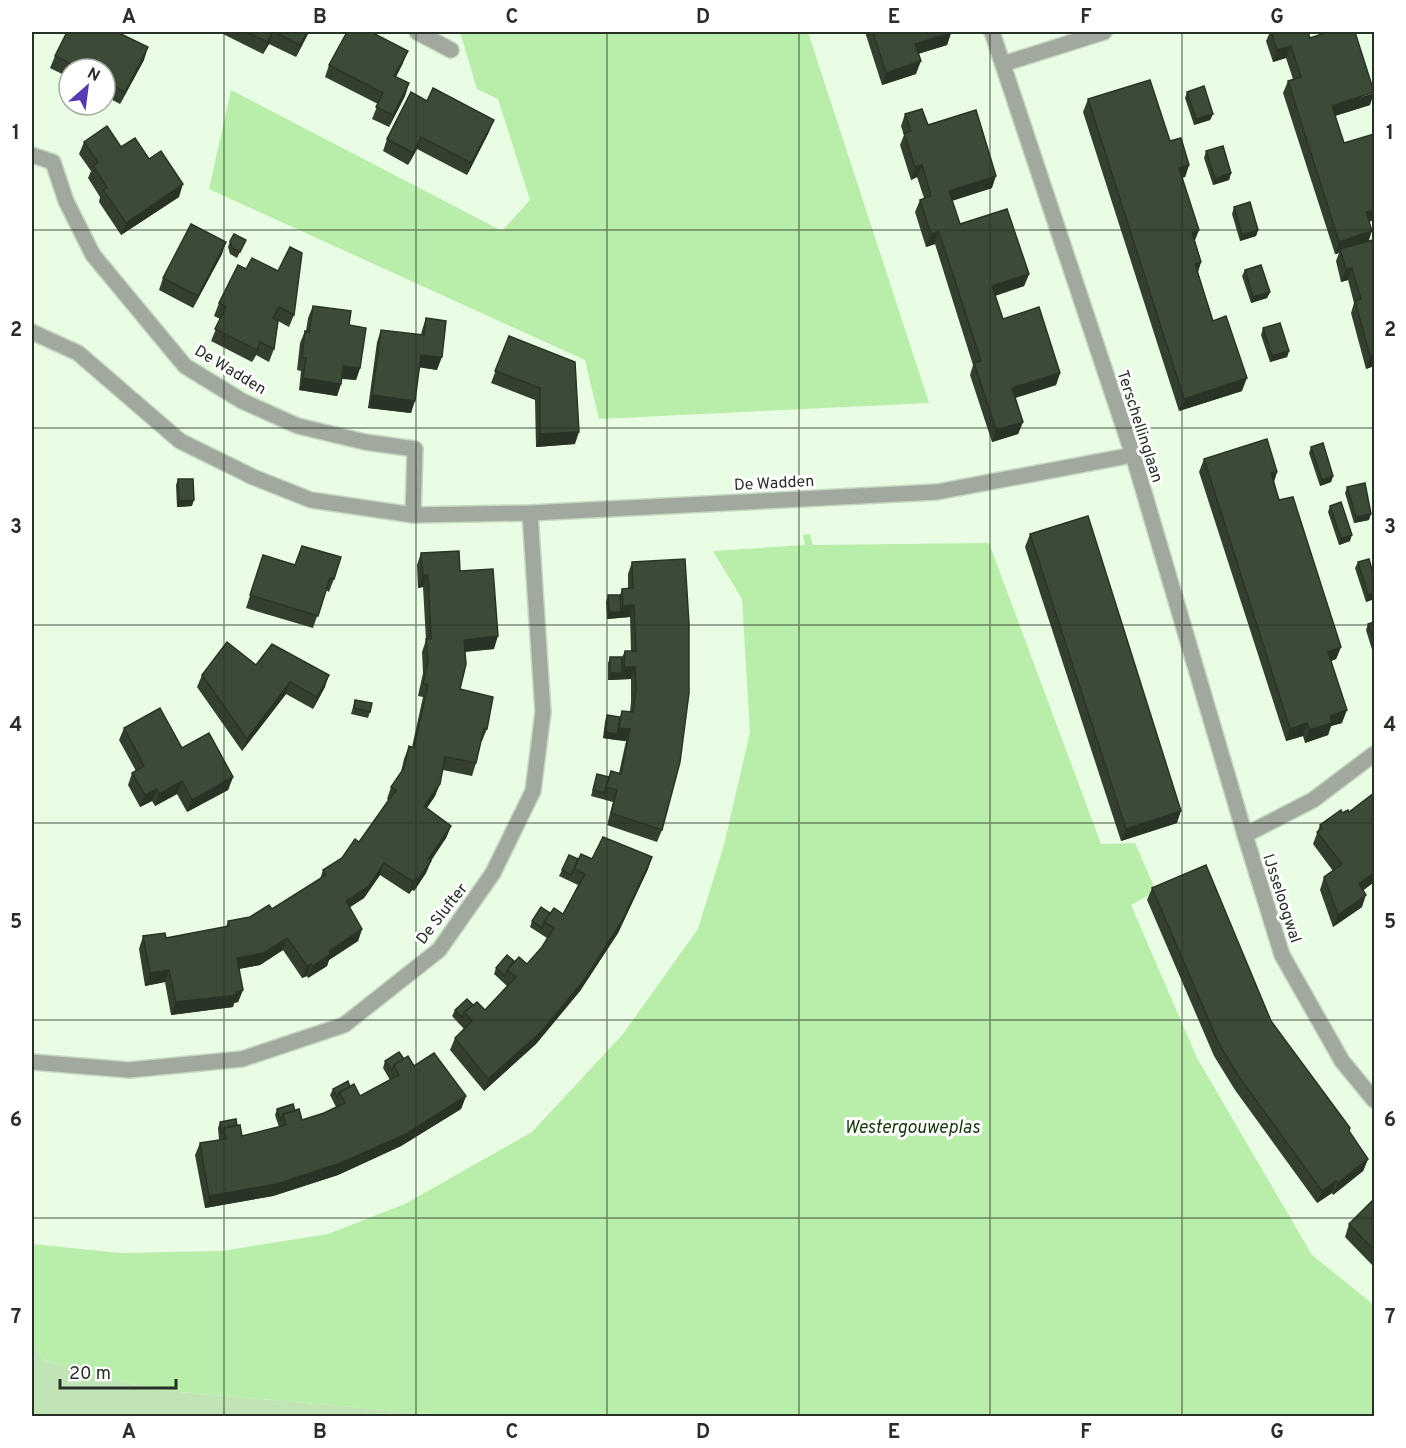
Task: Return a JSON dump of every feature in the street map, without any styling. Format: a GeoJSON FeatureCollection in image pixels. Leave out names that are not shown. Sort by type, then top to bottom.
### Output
{"type":"FeatureCollection","features":[{"type":"Feature","properties":{"kind":"street"},"geometry":{"type":"LineString","coordinates":[[417,32],[451,50]]}},
{"type":"Feature","properties":{"kind":"street","name":"Terschellinglaan"},"geometry":{"type":"LineString","coordinates":[[992,32],[1133,455],[1245,835]]}},
{"type":"Feature","properties":{"kind":"street"},"geometry":{"type":"LineString","coordinates":[[1003,64],[1104,32]]}},
{"type":"Feature","properties":{"kind":"street","name":"De Wadden"},"geometry":{"type":"LineString","coordinates":[[32,155],[53,162],[66,201],[93,255],[185,366],[242,401],[298,426],[364,442],[415,449],[413,515]]}},
{"type":"Feature","properties":{"kind":"street","name":"De Wadden"},"geometry":{"type":"LineString","coordinates":[[32,332],[78,352],[180,441],[253,477],[311,500],[413,515],[530,513],[937,492],[1133,455]]}},
{"type":"Feature","properties":{"kind":"street","name":"De Slufter"},"geometry":{"type":"LineString","coordinates":[[32,1062],[129,1070],[242,1059],[344,1026],[439,950],[493,873],[533,791],[543,712],[530,513]]}},
{"type":"Feature","properties":{"kind":"street"},"geometry":{"type":"LineString","coordinates":[[1245,835],[1313,800],[1374,754]]}},
{"type":"Feature","properties":{"kind":"street","name":"IJsseloogwal"},"geometry":{"type":"LineString","coordinates":[[1245,835],[1282,955],[1342,1060],[1374,1100]]}},
{"type":"Feature","properties":{"kind":"shaded area"},"geometry":{"type":"Polygon","coordinates":[[[32,1343],[45,1361],[156,1390],[453,1416],[32,1416],[32,1343]]]}},
{"type":"Feature","properties":{"kind":"water"},"geometry":{"type":"Polygon","coordinates":[[[460,32],[808,32],[929,403],[599,419],[585,360],[209,189],[231,90],[502,231],[530,200],[498,99],[477,89],[460,32]]]}},
{"type":"Feature","properties":{"kind":"water","name":"Westergouweplas"},"geometry":{"type":"Polygon","coordinates":[[[810,534],[813,545],[989,543],[1101,844],[1135,843],[1156,891],[1131,905],[1197,1058],[1312,1255],[1374,1305],[1374,1416],[453,1416],[156,1390],[45,1361],[32,1343],[32,1244],[120,1253],[222,1251],[328,1234],[405,1204],[532,1132],[623,1034],[698,929],[724,845],[750,732],[742,599],[713,551],[805,545],[803,535],[810,534]]]}},
{"type":"Feature","properties":{"kind":"building"},"geometry":{"type":"Polygon","coordinates":[[[67,32],[117,32],[148,47],[125,92],[117,88],[117,57],[55,56],[67,32]]]}},
{"type":"Feature","properties":{"kind":"building"},"geometry":{"type":"Polygon","coordinates":[[[247,32],[273,32],[267,42],[247,32]]]}},
{"type":"Feature","properties":{"kind":"building"},"geometry":{"type":"Polygon","coordinates":[[[274,32],[307,32],[300,45],[274,32]]]}},
{"type":"Feature","properties":{"kind":"building"},"geometry":{"type":"Polygon","coordinates":[[[347,32],[371,32],[408,51],[394,76],[409,83],[393,115],[376,107],[383,93],[329,65],[347,32]]]}},
{"type":"Feature","properties":{"kind":"building"},"geometry":{"type":"Polygon","coordinates":[[[873,32],[951,33],[915,44],[921,61],[886,73],[873,32]]]}},
{"type":"Feature","properties":{"kind":"building"},"geometry":{"type":"Polygon","coordinates":[[[1271,32],[1308,32],[1310,38],[1328,32],[1355,32],[1374,92],[1332,106],[1344,143],[1374,134],[1374,210],[1366,212],[1372,231],[1339,242],[1288,81],[1301,77],[1291,46],[1277,50],[1271,32]]]}},
{"type":"Feature","properties":{"kind":"building"},"geometry":{"type":"Polygon","coordinates":[[[1150,80],[1170,141],[1181,138],[1189,165],[1179,168],[1199,230],[1192,233],[1201,262],[1195,264],[1213,321],[1226,316],[1247,378],[1184,399],[1088,99],[1150,80]]]}},
{"type":"Feature","properties":{"kind":"building"},"geometry":{"type":"Polygon","coordinates":[[[1204,86],[1213,114],[1196,119],[1187,92],[1204,86]]]}},
{"type":"Feature","properties":{"kind":"building"},"geometry":{"type":"Polygon","coordinates":[[[433,88],[494,120],[471,163],[421,137],[413,153],[387,139],[411,92],[427,101],[433,88]]]}},
{"type":"Feature","properties":{"kind":"building"},"geometry":{"type":"Polygon","coordinates":[[[922,109],[928,125],[976,110],[996,176],[949,191],[960,224],[1007,209],[1029,274],[992,286],[1003,319],[1039,307],[1060,373],[1012,388],[1023,422],[996,430],[974,363],[981,361],[939,232],[931,234],[920,200],[931,196],[922,165],[915,167],[904,133],[911,131],[905,114],[922,109]]]}},
{"type":"Feature","properties":{"kind":"building"},"geometry":{"type":"Polygon","coordinates":[[[107,126],[121,147],[135,138],[149,159],[161,151],[183,184],[126,223],[103,190],[107,187],[93,166],[98,162],[84,142],[107,126]]]}},
{"type":"Feature","properties":{"kind":"building"},"geometry":{"type":"Polygon","coordinates":[[[1223,146],[1231,173],[1215,179],[1206,151],[1223,146]]]}},
{"type":"Feature","properties":{"kind":"building"},"geometry":{"type":"Polygon","coordinates":[[[1250,202],[1258,230],[1242,235],[1234,207],[1250,202]]]}},
{"type":"Feature","properties":{"kind":"building"},"geometry":{"type":"Polygon","coordinates":[[[191,224],[226,242],[198,296],[163,278],[191,224]]]}},
{"type":"Feature","properties":{"kind":"building"},"geometry":{"type":"Polygon","coordinates":[[[234,234],[246,240],[240,252],[232,248],[230,241],[234,234]]]}},
{"type":"Feature","properties":{"kind":"building"},"geometry":{"type":"Polygon","coordinates":[[[1373,240],[1374,355],[1370,356],[1355,301],[1361,299],[1352,268],[1346,269],[1340,249],[1373,240]]]}},
{"type":"Feature","properties":{"kind":"building"},"geometry":{"type":"Polygon","coordinates":[[[290,247],[302,253],[294,315],[279,307],[273,318],[278,321],[274,349],[260,342],[257,350],[215,329],[226,307],[219,303],[238,265],[246,269],[252,258],[278,271],[290,247]]]}},
{"type":"Feature","properties":{"kind":"building"},"geometry":{"type":"Polygon","coordinates":[[[1261,265],[1270,292],[1253,297],[1245,270],[1261,265]]]}},
{"type":"Feature","properties":{"kind":"building"},"geometry":{"type":"Polygon","coordinates":[[[313,306],[351,311],[349,325],[366,328],[360,368],[343,366],[341,384],[303,378],[306,358],[302,358],[305,331],[309,332],[313,306]]]}},
{"type":"Feature","properties":{"kind":"building"},"geometry":{"type":"Polygon","coordinates":[[[426,318],[446,321],[442,357],[421,355],[415,401],[372,395],[381,330],[424,335],[426,318]]]}},
{"type":"Feature","properties":{"kind":"building"},"geometry":{"type":"Polygon","coordinates":[[[1280,323],[1289,351],[1272,356],[1263,328],[1280,323]]]}},
{"type":"Feature","properties":{"kind":"building"},"geometry":{"type":"Polygon","coordinates":[[[509,336],[575,362],[579,432],[540,434],[540,388],[495,371],[509,336]]]}},
{"type":"Feature","properties":{"kind":"building"},"geometry":{"type":"Polygon","coordinates":[[[1267,439],[1277,472],[1271,473],[1279,500],[1293,497],[1341,647],[1328,652],[1347,710],[1330,716],[1332,723],[1309,730],[1307,723],[1290,729],[1204,459],[1267,439]]]}},
{"type":"Feature","properties":{"kind":"building"},"geometry":{"type":"Polygon","coordinates":[[[1323,443],[1333,476],[1322,480],[1311,447],[1323,443]]]}},
{"type":"Feature","properties":{"kind":"building"},"geometry":{"type":"Polygon","coordinates":[[[178,479],[193,479],[194,500],[179,501],[178,479]]]}},
{"type":"Feature","properties":{"kind":"building"},"geometry":{"type":"Polygon","coordinates":[[[1365,483],[1371,514],[1356,517],[1347,487],[1365,483]]]}},
{"type":"Feature","properties":{"kind":"building"},"geometry":{"type":"Polygon","coordinates":[[[1341,502],[1352,535],[1341,539],[1330,506],[1341,502]]]}},
{"type":"Feature","properties":{"kind":"building"},"geometry":{"type":"Polygon","coordinates":[[[1088,516],[1181,811],[1126,829],[1030,534],[1088,516]]]}},
{"type":"Feature","properties":{"kind":"building"},"geometry":{"type":"Polygon","coordinates":[[[302,546],[341,557],[334,579],[330,578],[318,616],[250,595],[263,555],[295,565],[302,546]]]}},
{"type":"Feature","properties":{"kind":"building"},"geometry":{"type":"Polygon","coordinates":[[[459,551],[460,571],[493,569],[498,636],[464,640],[466,664],[460,689],[493,697],[487,729],[484,728],[476,763],[445,757],[440,784],[424,806],[451,826],[428,859],[431,861],[418,879],[416,878],[413,882],[384,863],[369,886],[346,901],[362,929],[329,951],[331,954],[313,966],[311,964],[307,966],[287,938],[264,953],[237,958],[243,990],[236,992],[237,995],[176,1002],[169,970],[150,973],[143,936],[165,933],[166,938],[229,926],[228,921],[250,917],[269,905],[272,909],[326,875],[323,870],[342,858],[355,839],[359,842],[396,790],[391,787],[404,768],[409,746],[414,748],[428,685],[423,684],[428,661],[426,639],[431,639],[428,575],[423,576],[421,553],[459,551]]]}},
{"type":"Feature","properties":{"kind":"building"},"geometry":{"type":"Polygon","coordinates":[[[685,559],[689,624],[689,693],[680,762],[662,830],[611,813],[617,790],[606,787],[611,771],[621,774],[630,729],[619,728],[622,711],[633,712],[636,690],[635,667],[624,667],[625,651],[636,651],[634,605],[623,606],[622,589],[633,588],[632,562],[685,559]]]}},
{"type":"Feature","properties":{"kind":"building"},"geometry":{"type":"Polygon","coordinates":[[[1369,559],[1374,577],[1374,593],[1368,595],[1358,562],[1369,559]]]}},
{"type":"Feature","properties":{"kind":"building"},"geometry":{"type":"Polygon","coordinates":[[[608,595],[620,595],[621,612],[609,612],[608,595]]]}},
{"type":"Feature","properties":{"kind":"building"},"geometry":{"type":"Polygon","coordinates":[[[1374,622],[1374,643],[1368,624],[1374,622]]]}},
{"type":"Feature","properties":{"kind":"building"},"geometry":{"type":"Polygon","coordinates":[[[227,642],[256,665],[272,644],[329,675],[317,697],[290,682],[247,739],[202,675],[227,642]]]}},
{"type":"Feature","properties":{"kind":"building"},"geometry":{"type":"Polygon","coordinates":[[[610,657],[622,657],[622,673],[610,673],[610,657]]]}},
{"type":"Feature","properties":{"kind":"building"},"geometry":{"type":"Polygon","coordinates":[[[355,700],[372,703],[370,712],[354,708],[355,700]]]}},
{"type":"Feature","properties":{"kind":"building"},"geometry":{"type":"Polygon","coordinates":[[[160,708],[182,748],[209,733],[233,777],[192,800],[182,781],[159,794],[157,789],[145,795],[132,773],[144,766],[124,728],[160,708]]]}},
{"type":"Feature","properties":{"kind":"building"},"geometry":{"type":"Polygon","coordinates":[[[607,715],[620,717],[617,734],[605,732],[607,715]]]}},
{"type":"Feature","properties":{"kind":"building"},"geometry":{"type":"Polygon","coordinates":[[[597,774],[609,777],[604,793],[593,790],[597,774]]]}},
{"type":"Feature","properties":{"kind":"building"},"geometry":{"type":"Polygon","coordinates":[[[1374,793],[1374,873],[1359,884],[1366,895],[1338,915],[1324,877],[1342,864],[1317,832],[1322,828],[1320,825],[1341,810],[1342,813],[1348,810],[1349,812],[1374,793]]]}},
{"type":"Feature","properties":{"kind":"building"},"geometry":{"type":"Polygon","coordinates":[[[603,837],[652,857],[622,921],[585,979],[541,1032],[488,1079],[455,1038],[472,1021],[464,1012],[477,1002],[485,1010],[516,977],[507,970],[519,957],[527,964],[542,947],[554,928],[544,922],[554,908],[563,914],[585,874],[574,869],[581,854],[592,859],[603,837]]]}},
{"type":"Feature","properties":{"kind":"building"},"geometry":{"type":"Polygon","coordinates":[[[569,855],[578,859],[571,875],[562,870],[569,855]]]}},
{"type":"Feature","properties":{"kind":"building"},"geometry":{"type":"Polygon","coordinates":[[[1206,865],[1271,1021],[1350,1128],[1349,1131],[1368,1159],[1338,1183],[1336,1181],[1322,1191],[1239,1077],[1219,1044],[1152,888],[1206,865]]]}},
{"type":"Feature","properties":{"kind":"building"},"geometry":{"type":"Polygon","coordinates":[[[541,907],[550,913],[542,928],[532,921],[541,907]]]}},
{"type":"Feature","properties":{"kind":"building"},"geometry":{"type":"Polygon","coordinates":[[[507,955],[514,961],[505,976],[496,968],[507,955]]]}},
{"type":"Feature","properties":{"kind":"building"},"geometry":{"type":"Polygon","coordinates":[[[467,999],[473,1005],[464,1012],[462,1018],[455,1010],[467,999]]]}},
{"type":"Feature","properties":{"kind":"building"},"geometry":{"type":"Polygon","coordinates":[[[399,1052],[404,1059],[394,1065],[392,1071],[385,1061],[399,1052]]]}},
{"type":"Feature","properties":{"kind":"building"},"geometry":{"type":"Polygon","coordinates":[[[434,1053],[466,1096],[406,1134],[343,1162],[277,1184],[209,1196],[200,1143],[226,1139],[224,1128],[240,1125],[242,1136],[286,1125],[283,1114],[299,1109],[302,1120],[324,1113],[345,1103],[339,1092],[354,1084],[360,1096],[399,1075],[394,1065],[408,1056],[414,1066],[434,1053]]]}},
{"type":"Feature","properties":{"kind":"building"},"geometry":{"type":"Polygon","coordinates":[[[348,1081],[350,1087],[339,1092],[337,1098],[333,1089],[348,1081]]]}},
{"type":"Feature","properties":{"kind":"building"},"geometry":{"type":"Polygon","coordinates":[[[293,1104],[295,1111],[283,1114],[281,1120],[277,1109],[293,1104]]]}},
{"type":"Feature","properties":{"kind":"building"},"geometry":{"type":"Polygon","coordinates":[[[236,1119],[237,1125],[224,1128],[222,1134],[220,1122],[236,1119]]]}},
{"type":"Feature","properties":{"kind":"building"},"geometry":{"type":"Polygon","coordinates":[[[1374,1199],[1374,1250],[1349,1224],[1374,1199]]]}}]}
